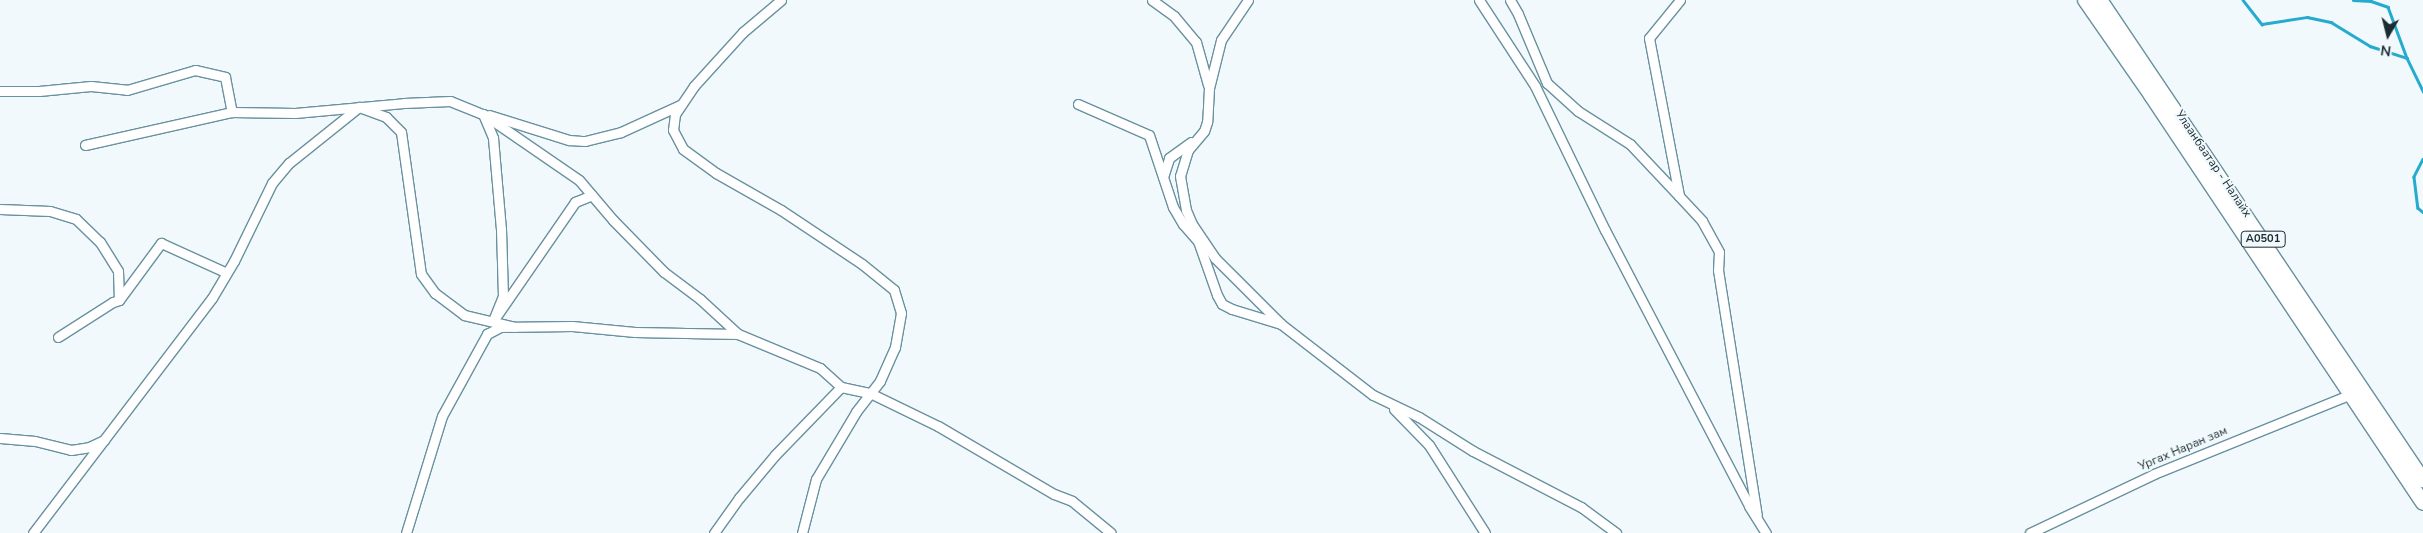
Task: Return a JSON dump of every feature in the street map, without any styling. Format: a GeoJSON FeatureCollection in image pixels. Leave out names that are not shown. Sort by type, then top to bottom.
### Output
{"type":"FeatureCollection","features":[{"type":"Feature","properties":{"kind":"highway","name":"Улаанбаатар - Налайх"},"geometry":{"type":"LineString","coordinates":[[2085,0],[2151,95],[2349,395]]}},
{"type":"Feature","properties":{"kind":"highway","name":"Улаанбаатар - Налайх"},"geometry":{"type":"LineString","coordinates":[[2100,0],[2423,480]]}},
{"type":"Feature","properties":{"kind":"highway","name":"A0501"},"geometry":{"type":"LineString","coordinates":[[2349,395],[2423,503]]}},
{"type":"Feature","properties":{"kind":"street"},"geometry":{"type":"LineString","coordinates":[[781,0],[743,32],[694,86],[675,114],[673,130],[683,150],[716,173],[781,210],[862,264],[894,290],[901,314],[895,347],[880,381],[833,448],[816,480],[802,533]]}},
{"type":"Feature","properties":{"kind":"street"},"geometry":{"type":"LineString","coordinates":[[1152,0],[1174,16],[1196,42],[1209,88]]}},
{"type":"Feature","properties":{"kind":"street"},"geometry":{"type":"LineString","coordinates":[[1162,177],[1170,158],[1204,131],[1207,122],[1209,88],[1221,40],[1248,0]]}},
{"type":"Feature","properties":{"kind":"street"},"geometry":{"type":"LineString","coordinates":[[1479,0],[1535,86],[1605,230],[1766,533]]}},
{"type":"Feature","properties":{"kind":"street"},"geometry":{"type":"LineString","coordinates":[[1510,0],[1518,14],[1546,83],[1578,111],[1630,144],[1702,221],[1719,252],[1718,270],[1757,517]]}},
{"type":"Feature","properties":{"kind":"street"},"geometry":{"type":"LineString","coordinates":[[1679,196],[1649,38],[1680,0]]}},
{"type":"Feature","properties":{"kind":"street"},"geometry":{"type":"LineString","coordinates":[[0,91],[39,91],[91,86],[127,90],[195,70],[224,77],[232,112]]}},
{"type":"Feature","properties":{"kind":"street"},"geometry":{"type":"LineString","coordinates":[[85,145],[232,112],[295,113],[450,102],[569,140],[586,141],[621,132],[682,103]]}},
{"type":"Feature","properties":{"kind":"street"},"geometry":{"type":"LineString","coordinates":[[1078,104],[1149,134],[1173,207],[1183,224],[1198,241],[1222,304],[1232,309],[1281,324]]}},
{"type":"Feature","properties":{"kind":"street"},"geometry":{"type":"LineString","coordinates":[[33,533],[212,298],[227,273],[272,183],[289,163],[359,107]]}},
{"type":"Feature","properties":{"kind":"street"},"geometry":{"type":"LineString","coordinates":[[359,107],[386,116],[401,132],[412,225],[421,274],[435,293],[464,315],[515,327]]}},
{"type":"Feature","properties":{"kind":"street"},"geometry":{"type":"LineString","coordinates":[[483,114],[580,180],[664,272],[700,299],[738,334],[820,368],[842,387],[870,394],[938,426],[1054,494],[1072,501],[1110,533]]}},
{"type":"Feature","properties":{"kind":"street"},"geometry":{"type":"LineString","coordinates":[[483,114],[493,138],[501,230],[503,296],[493,321]]}},
{"type":"Feature","properties":{"kind":"street"},"geometry":{"type":"LineString","coordinates":[[1192,224],[1186,210],[1180,176],[1182,164],[1195,139]]}},
{"type":"Feature","properties":{"kind":"street"},"geometry":{"type":"LineString","coordinates":[[1162,177],[1192,224],[1225,269],[1281,324],[1388,403],[1429,445],[1485,533]]}},
{"type":"Feature","properties":{"kind":"street"},"geometry":{"type":"LineString","coordinates":[[493,321],[575,202],[592,195]]}},
{"type":"Feature","properties":{"kind":"street"},"geometry":{"type":"LineString","coordinates":[[0,209],[50,211],[76,219],[100,242],[118,271],[119,300]]}},
{"type":"Feature","properties":{"kind":"street"},"geometry":{"type":"LineString","coordinates":[[58,337],[119,300],[161,243],[227,273]]}},
{"type":"Feature","properties":{"kind":"street"},"geometry":{"type":"LineString","coordinates":[[406,533],[442,416],[487,334],[500,326],[572,326],[635,332],[738,334]]}},
{"type":"Feature","properties":{"kind":"street"},"geometry":{"type":"LineString","coordinates":[[714,533],[738,498],[775,455],[842,387]]}},
{"type":"Feature","properties":{"kind":"street","name":"Ургах Наран зам"},"geometry":{"type":"LineString","coordinates":[[2030,533],[2154,474],[2349,395]]}},
{"type":"Feature","properties":{"kind":"street"},"geometry":{"type":"LineString","coordinates":[[1388,403],[1419,417],[1473,451],[1572,502],[1616,533]]}},
{"type":"Feature","properties":{"kind":"street"},"geometry":{"type":"LineString","coordinates":[[0,438],[35,441],[71,450],[89,446],[106,439]]}},
{"type":"Feature","properties":{"kind":"waterway"},"geometry":{"type":"LineString","coordinates":[[2243,0],[2262,24],[2307,17],[2331,22],[2370,46],[2407,58],[2423,91]]}},
{"type":"Feature","properties":{"kind":"waterway"},"geometry":{"type":"LineString","coordinates":[[2353,0],[2371,1],[2388,7],[2407,58]]}},
{"type":"Feature","properties":{"kind":"waterway"},"geometry":{"type":"LineString","coordinates":[[2423,159],[2414,177],[2418,208],[2423,212]]}}]}
